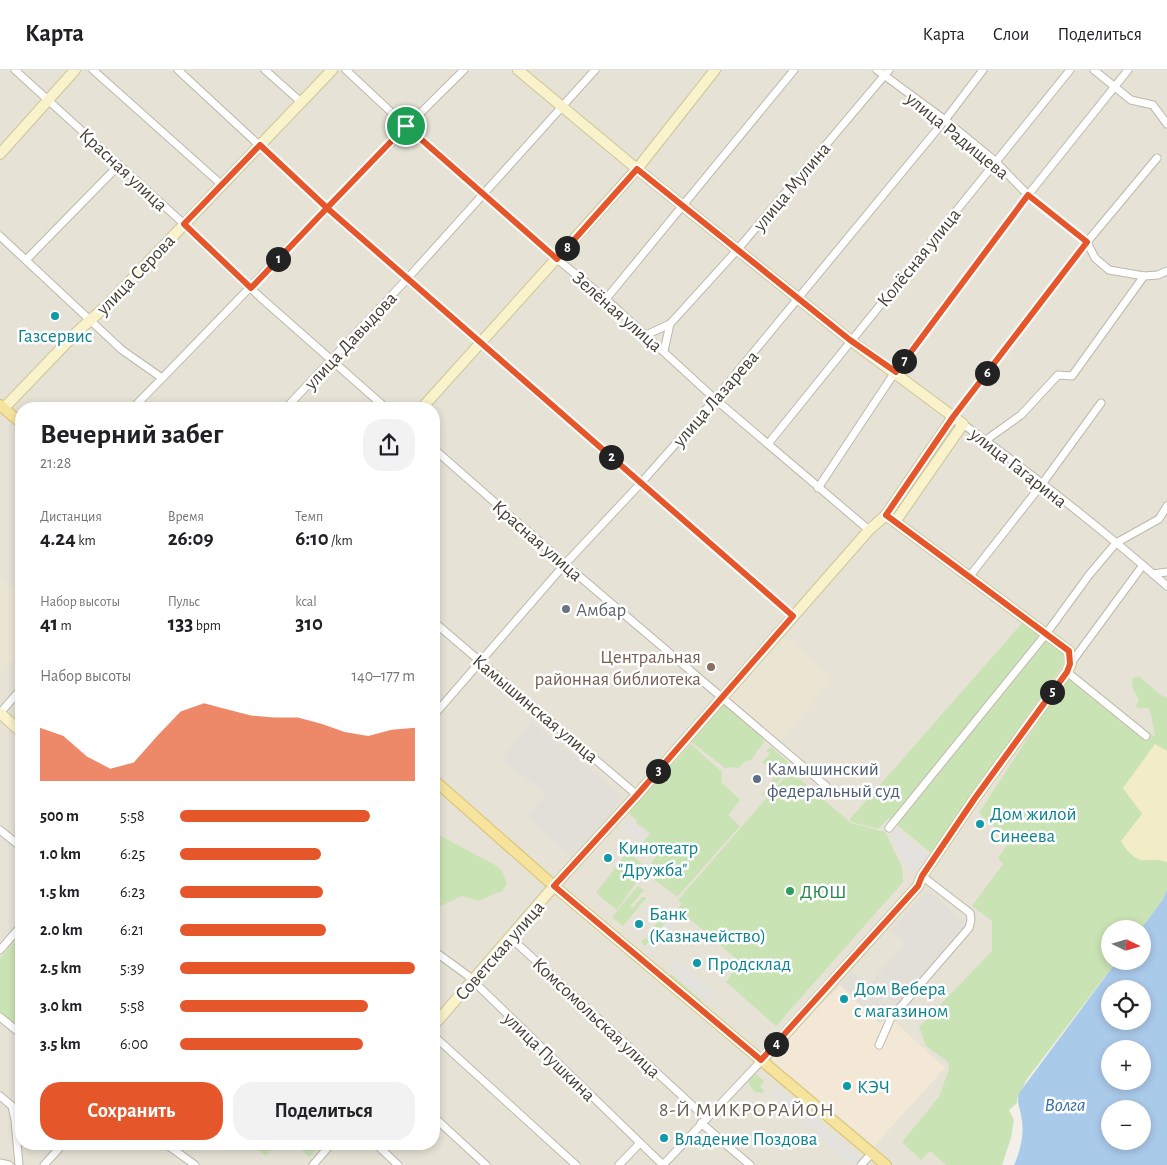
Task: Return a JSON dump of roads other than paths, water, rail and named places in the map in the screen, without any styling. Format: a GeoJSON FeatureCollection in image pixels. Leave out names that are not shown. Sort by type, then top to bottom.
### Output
{"type":"FeatureCollection","features":[{"type":"Feature","properties":{"kind":"main road"},"geometry":{"type":"LineString","coordinates":[[1,409],[15,419]]}},
{"type":"Feature","properties":{"kind":"main road"},"geometry":{"type":"LineString","coordinates":[[440,785],[554,886],[886,1165]]}},
{"type":"Feature","properties":{"kind":"street","name":"Красная улица"},"geometry":{"type":"LineString","coordinates":[[15,70],[184,224],[251,288],[379,402]]}},
{"type":"Feature","properties":{"kind":"street"},"geometry":{"type":"LineString","coordinates":[[0,154],[75,70]]}},
{"type":"Feature","properties":{"kind":"street"},"geometry":{"type":"LineString","coordinates":[[93,70],[222,185]]}},
{"type":"Feature","properties":{"kind":"street"},"geometry":{"type":"LineString","coordinates":[[178,70],[327,208],[480,344],[793,616]]}},
{"type":"Feature","properties":{"kind":"street"},"geometry":{"type":"LineString","coordinates":[[265,70],[300,102]]}},
{"type":"Feature","properties":{"kind":"street","name":"улица Серова"},"geometry":{"type":"LineString","coordinates":[[1,409],[106,306],[332,70]]}},
{"type":"Feature","properties":{"kind":"street","name":"Зелёная улица"},"geometry":{"type":"LineString","coordinates":[[346,70],[483,194],[606,299],[715,399],[869,530]]}},
{"type":"Feature","properties":{"kind":"street"},"geometry":{"type":"LineString","coordinates":[[139,402],[406,126],[464,70]]}},
{"type":"Feature","properties":{"kind":"street","name":"улица Гагарина"},"geometry":{"type":"LineString","coordinates":[[518,70],[637,169],[850,340],[986,440],[1116,542],[1167,586]]}},
{"type":"Feature","properties":{"kind":"street","name":"улица Давыдова"},"geometry":{"type":"LineString","coordinates":[[292,402],[407,279],[595,70]]}},
{"type":"Feature","properties":{"kind":"street"},"geometry":{"type":"LineString","coordinates":[[427,402],[637,169],[715,70]]}},
{"type":"Feature","properties":{"kind":"street"},"geometry":{"type":"LineString","coordinates":[[606,299],[794,70]]}},
{"type":"Feature","properties":{"kind":"street","name":"улица Радищева"},"geometry":{"type":"LineString","coordinates":[[877,70],[887,73],[996,162],[1028,195],[1087,242],[1095,258],[1109,270],[1144,276],[1158,275],[1167,271]]}},
{"type":"Feature","properties":{"kind":"street","name":"улица Лазарева"},"geometry":{"type":"LineString","coordinates":[[440,708],[565,564],[641,483],[715,399],[945,120],[983,70]]}},
{"type":"Feature","properties":{"kind":"street","name":"Колёсная улица"},"geometry":{"type":"LineString","coordinates":[[768,444],[850,340],[1070,70]]}},
{"type":"Feature","properties":{"kind":"street"},"geometry":{"type":"LineString","coordinates":[[1094,70],[1131,100],[1153,105],[1167,124]]}},
{"type":"Feature","properties":{"kind":"street"},"geometry":{"type":"LineString","coordinates":[[818,488],[896,372],[1028,195],[1128,70]]}},
{"type":"Feature","properties":{"kind":"street","name":"улица Мулина"},"geometry":{"type":"LineString","coordinates":[[664,351],[670,324],[738,249],[887,73]]}},
{"type":"Feature","properties":{"kind":"street","name":"Советская улица"},"geometry":{"type":"LineString","coordinates":[[440,1018],[554,886],[637,795],[869,530],[890,518],[953,417],[1087,242],[1157,158]]}},
{"type":"Feature","properties":{"kind":"street"},"geometry":{"type":"LineString","coordinates":[[26,260],[119,165]]}},
{"type":"Feature","properties":{"kind":"street"},"geometry":{"type":"LineString","coordinates":[[0,236],[122,350],[162,378]]}},
{"type":"Feature","properties":{"kind":"street"},"geometry":{"type":"LineString","coordinates":[[986,440],[1021,415],[1058,375],[1072,376],[1144,276]]}},
{"type":"Feature","properties":{"kind":"street"},"geometry":{"type":"LineString","coordinates":[[646,335],[670,324]]}},
{"type":"Feature","properties":{"kind":"street"},"geometry":{"type":"LineString","coordinates":[[968,577],[1042,484],[1101,404]]}},
{"type":"Feature","properties":{"kind":"street"},"geometry":{"type":"LineString","coordinates":[[963,424],[890,518],[1069,651],[1069,668],[1146,736]]}},
{"type":"Feature","properties":{"kind":"street","name":"Красная улица"},"geometry":{"type":"LineString","coordinates":[[440,455],[826,786]]}},
{"type":"Feature","properties":{"kind":"street"},"geometry":{"type":"LineString","coordinates":[[889,828],[1046,634],[1089,575],[1116,542],[1158,518],[1167,506]]}},
{"type":"Feature","properties":{"kind":"street"},"geometry":{"type":"LineString","coordinates":[[1158,518],[1167,519]]}},
{"type":"Feature","properties":{"kind":"street"},"geometry":{"type":"LineString","coordinates":[[663,1165],[761,1060],[918,886],[922,876],[975,798],[1143,565]]}},
{"type":"Feature","properties":{"kind":"street"},"geometry":{"type":"LineString","coordinates":[[1153,574],[1167,572]]}},
{"type":"Feature","properties":{"kind":"street","name":"Камышинская улица"},"geometry":{"type":"LineString","coordinates":[[440,627],[637,795]]}},
{"type":"Feature","properties":{"kind":"street"},"geometry":{"type":"LineString","coordinates":[[15,696],[0,713],[15,727]]}},
{"type":"Feature","properties":{"kind":"street"},"geometry":{"type":"LineString","coordinates":[[0,830],[15,842]]}},
{"type":"Feature","properties":{"kind":"street"},"geometry":{"type":"LineString","coordinates":[[880,1045],[890,1018],[965,934],[971,920],[970,913],[922,876]]}},
{"type":"Feature","properties":{"kind":"street"},"geometry":{"type":"LineString","coordinates":[[0,950],[15,933]]}},
{"type":"Feature","properties":{"kind":"street"},"geometry":{"type":"LineString","coordinates":[[0,936],[7,942]]}},
{"type":"Feature","properties":{"kind":"street","name":"Комсомольская улица"},"geometry":{"type":"LineString","coordinates":[[510,937],[750,1165]]}},
{"type":"Feature","properties":{"kind":"street","name":"улица Пушкина"},"geometry":{"type":"LineString","coordinates":[[440,956],[472,981],[663,1165]]}},
{"type":"Feature","properties":{"kind":"street"},"geometry":{"type":"LineString","coordinates":[[0,1017],[15,1029]]}},
{"type":"Feature","properties":{"kind":"street"},"geometry":{"type":"LineString","coordinates":[[440,1041],[576,1165]]}},
{"type":"Feature","properties":{"kind":"street"},"geometry":{"type":"LineString","coordinates":[[0,1096],[12,1106],[15,1120]]}},
{"type":"Feature","properties":{"kind":"street"},"geometry":{"type":"LineString","coordinates":[[440,1123],[486,1165]]}},
{"type":"Feature","properties":{"kind":"street"},"geometry":{"type":"LineString","coordinates":[[620,1165],[640,1143]]}},
{"type":"Feature","properties":{"kind":"street"},"geometry":{"type":"LineString","coordinates":[[18,1150],[19,1165]]}},
{"type":"Feature","properties":{"kind":"street"},"geometry":{"type":"LineString","coordinates":[[44,1165],[57,1150]]}},
{"type":"Feature","properties":{"kind":"street"},"geometry":{"type":"LineString","coordinates":[[174,1150],[195,1165]]}},
{"type":"Feature","properties":{"kind":"street"},"geometry":{"type":"LineString","coordinates":[[314,1164],[326,1150]]}},
{"type":"Feature","properties":{"kind":"street"},"geometry":{"type":"LineString","coordinates":[[382,1150],[398,1165]]}},
{"type":"Feature","properties":{"kind":"street"},"geometry":{"type":"LineString","coordinates":[[861,1165],[872,1153]]}},
{"type":"Feature","properties":{"kind":"street"},"geometry":{"type":"LineString","coordinates":[[0,1163],[9,1165]]}},
{"type":"Feature","properties":{"kind":"water","name":"Волга"},"geometry":{"type":"Polygon","coordinates":[[[1167,890],[1167,1165],[1014,1165],[1022,1138],[1019,1093],[1101,983],[1101,1030],[1151,1030],[1151,980],[1103,980],[1110,970],[1151,970],[1151,920],[1148,920],[1163,899],[1167,890]]]}},
{"type":"Feature","properties":{"kind":"place","name":"Газсервис"},"geometry":{"type":"Point","coordinates":[55,316]}},
{"type":"Feature","properties":{"kind":"place","name":"Амбар"},"geometry":{"type":"Point","coordinates":[566,609]}},
{"type":"Feature","properties":{"kind":"place","name":"Центральная районная библиотека"},"geometry":{"type":"Point","coordinates":[711,667]}},
{"type":"Feature","properties":{"kind":"place","name":"Камышинский федеральный суд"},"geometry":{"type":"Point","coordinates":[757,779]}},
{"type":"Feature","properties":{"kind":"place","name":"Дом жилой Синеева"},"geometry":{"type":"Point","coordinates":[980,824]}},
{"type":"Feature","properties":{"kind":"place","name":"Кинотеатр \"Дружба\""},"geometry":{"type":"Point","coordinates":[608,858]}},
{"type":"Feature","properties":{"kind":"place","name":"ДЮШ"},"geometry":{"type":"Point","coordinates":[790,891]}},
{"type":"Feature","properties":{"kind":"place","name":"Банк (Казначейство)"},"geometry":{"type":"Point","coordinates":[639,924]}},
{"type":"Feature","properties":{"kind":"place","name":"Продсклад"},"geometry":{"type":"Point","coordinates":[697,963]}},
{"type":"Feature","properties":{"kind":"place","name":"Дом Вебера с магазином"},"geometry":{"type":"Point","coordinates":[844,999]}},
{"type":"Feature","properties":{"kind":"place","name":"КЭЧ"},"geometry":{"type":"Point","coordinates":[847,1086]}},
{"type":"Feature","properties":{"kind":"place","name":"Владение Поздова"},"geometry":{"type":"Point","coordinates":[664,1138]}},
{"type":"Feature","properties":{"kind":"district","name":"8-Й МИКРОРАЙОН"},"geometry":{"type":"Point","coordinates":[747,1109]}}]}
